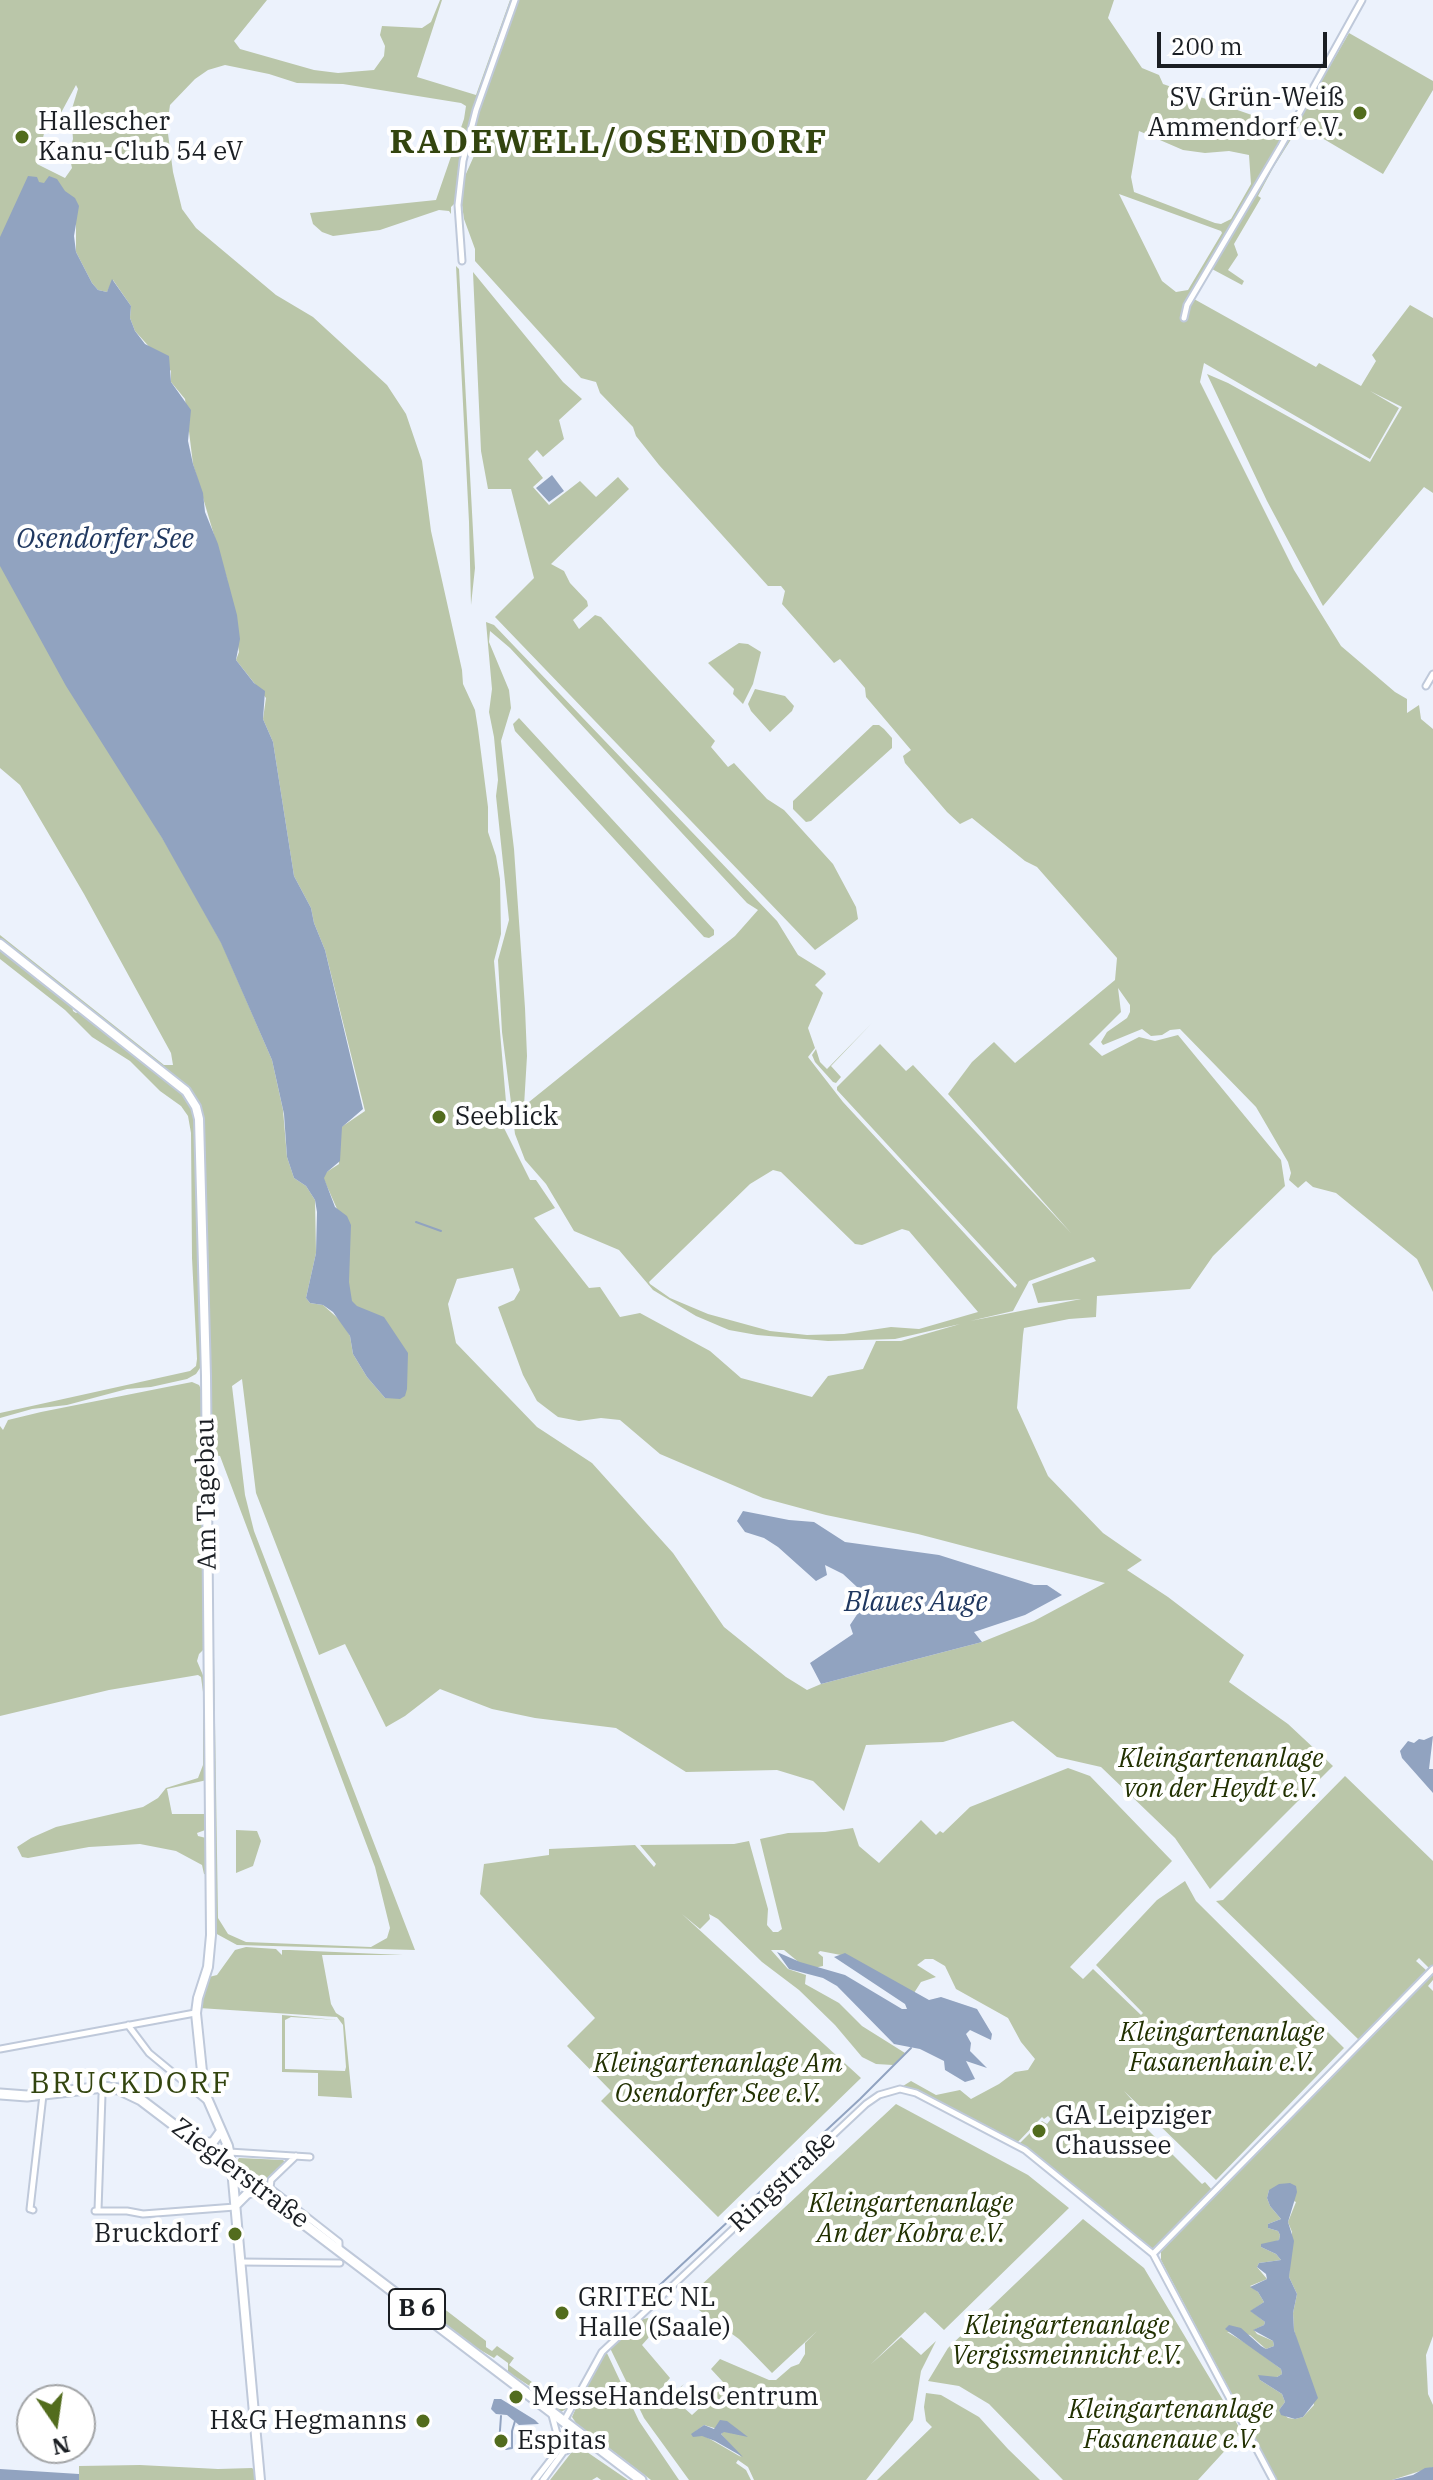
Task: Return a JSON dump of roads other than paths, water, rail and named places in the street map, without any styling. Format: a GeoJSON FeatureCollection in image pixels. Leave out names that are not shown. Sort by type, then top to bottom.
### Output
{"type":"FeatureCollection","features":[{"type":"Feature","properties":{"kind":"main road","name":"Zieglerstraße"},"geometry":{"type":"LineString","coordinates":[[0,2094],[18,2097],[89,2088],[118,2089],[141,2100],[232,2169],[267,2191],[551,2413]]}},
{"type":"Feature","properties":{"kind":"main road","name":"B 6"},"geometry":{"type":"LineString","coordinates":[[551,2413],[641,2480]]}},
{"type":"Feature","properties":{"kind":"street"},"geometry":{"type":"LineString","coordinates":[[462,261],[458,205],[463,161],[476,110],[515,0]]}},
{"type":"Feature","properties":{"kind":"street"},"geometry":{"type":"LineString","coordinates":[[1184,318],[1187,305],[1281,146],[1362,0]]}},
{"type":"Feature","properties":{"kind":"street"},"geometry":{"type":"LineString","coordinates":[[1426,686],[1432,677]]}},
{"type":"Feature","properties":{"kind":"street","name":"Am Tagebau"},"geometry":{"type":"LineString","coordinates":[[0,944],[186,1091],[199,1119],[206,1376],[211,1935],[208,1967],[196,2013],[207,2101],[229,2152],[232,2169],[260,2480]]}},
{"type":"Feature","properties":{"kind":"street"},"geometry":{"type":"LineString","coordinates":[[1153,2254],[1433,1969]]}},
{"type":"Feature","properties":{"kind":"street"},"geometry":{"type":"LineString","coordinates":[[0,2049],[196,2013]]}},
{"type":"Feature","properties":{"kind":"street"},"geometry":{"type":"LineString","coordinates":[[128,2025],[149,2053],[207,2101]]}},
{"type":"Feature","properties":{"kind":"street","name":"Ringstraße"},"geometry":{"type":"LineString","coordinates":[[564,2422],[602,2352],[866,2104],[893,2089],[916,2093],[1025,2150],[1153,2254],[1273,2480]]}},
{"type":"Feature","properties":{"kind":"street"},"geometry":{"type":"LineString","coordinates":[[33,2210],[30,2209],[43,2094]]}},
{"type":"Feature","properties":{"kind":"street"},"geometry":{"type":"LineString","coordinates":[[102,2095],[96,2211],[143,2214],[236,2207],[249,2193],[267,2191],[271,2180],[296,2156]]}},
{"type":"Feature","properties":{"kind":"street"},"geometry":{"type":"LineString","coordinates":[[201,2144],[213,2142],[221,2131]]}},
{"type":"Feature","properties":{"kind":"street"},"geometry":{"type":"LineString","coordinates":[[229,2152],[310,2157]]}},
{"type":"Feature","properties":{"kind":"street"},"geometry":{"type":"LineString","coordinates":[[240,2262],[340,2263]]}},
{"type":"Feature","properties":{"kind":"street"},"geometry":{"type":"LineString","coordinates":[[551,2413],[557,2434],[554,2453]]}},
{"type":"Feature","properties":{"kind":"street"},"geometry":{"type":"LineString","coordinates":[[535,2480],[574,2430]]}},
{"type":"Feature","properties":{"kind":"street"},"geometry":{"type":"LineString","coordinates":[[543,2480],[572,2440],[574,2430]]}},
{"type":"Feature","properties":{"kind":"street"},"geometry":{"type":"LineString","coordinates":[[562,2454],[577,2444],[594,2445]]}},
{"type":"Feature","properties":{"kind":"water","name":"Osendorfer See"},"geometry":{"type":"Polygon","coordinates":[[[28,176],[37,177],[39,182],[44,183],[49,176],[57,179],[65,191],[75,198],[79,206],[74,236],[76,252],[92,283],[98,290],[107,292],[112,279],[131,306],[130,318],[135,331],[145,344],[169,356],[171,382],[191,410],[188,441],[193,464],[237,615],[240,639],[236,660],[254,683],[265,691],[263,719],[273,742],[294,876],[311,908],[325,950],[363,1109],[342,1127],[340,1161],[324,1178],[335,1207],[347,1216],[351,1225],[349,1282],[352,1301],[384,1317],[408,1353],[407,1389],[400,1399],[385,1398],[353,1354],[350,1336],[333,1312],[323,1305],[310,1303],[306,1298],[316,1253],[317,1212],[315,1200],[306,1186],[294,1178],[287,1157],[284,1114],[272,1060],[221,943],[162,838],[66,686],[0,566],[0,237],[28,176]]]}},
{"type":"Feature","properties":{"kind":"water"},"geometry":{"type":"Polygon","coordinates":[[[552,475],[564,491],[549,502],[536,488],[552,475]]]}},
{"type":"Feature","properties":{"kind":"water","name":"Blaues Auge"},"geometry":{"type":"Polygon","coordinates":[[[743,1511],[814,1522],[845,1542],[939,1555],[1034,1585],[1047,1585],[1062,1595],[1025,1615],[974,1632],[982,1642],[821,1684],[810,1663],[853,1634],[850,1625],[862,1607],[857,1587],[843,1574],[825,1565],[827,1575],[816,1581],[778,1547],[764,1538],[745,1532],[737,1521],[743,1511]]]}},
{"type":"Feature","properties":{"kind":"water"},"geometry":{"type":"Polygon","coordinates":[[[1433,1736],[1429,1769],[1433,1769],[1433,1793],[1402,1758],[1400,1751],[1408,1741],[1414,1743],[1433,1736]]]}},
{"type":"Feature","properties":{"kind":"water"},"geometry":{"type":"Polygon","coordinates":[[[777,1952],[845,1975],[902,2009],[907,2009],[905,2004],[834,1957],[845,1953],[929,2000],[941,1997],[977,2009],[992,2034],[991,2040],[970,2030],[966,2034],[971,2043],[970,2051],[987,2068],[966,2061],[975,2079],[965,2082],[945,2070],[944,2061],[920,2049],[894,2044],[837,1986],[823,1978],[789,1969],[777,1952]]]}},
{"type":"Feature","properties":{"kind":"water"},"geometry":{"type":"Polygon","coordinates":[[[1279,2184],[1296,2186],[1297,2192],[1288,2222],[1294,2241],[1289,2277],[1297,2294],[1293,2313],[1294,2330],[1318,2398],[1303,2417],[1295,2419],[1281,2415],[1279,2410],[1285,2402],[1282,2394],[1260,2380],[1258,2375],[1277,2377],[1282,2374],[1281,2369],[1225,2329],[1229,2325],[1241,2328],[1266,2349],[1274,2346],[1273,2341],[1253,2330],[1265,2322],[1250,2311],[1264,2302],[1258,2292],[1250,2287],[1267,2279],[1266,2274],[1257,2267],[1259,2263],[1281,2260],[1261,2244],[1279,2240],[1280,2235],[1278,2231],[1268,2228],[1268,2224],[1281,2219],[1270,2206],[1267,2198],[1269,2190],[1279,2184]]]}},
{"type":"Feature","properties":{"kind":"water"},"geometry":{"type":"Polygon","coordinates":[[[494,2399],[501,2399],[539,2424],[519,2425],[507,2415],[496,2414],[491,2409],[494,2399]]]}},
{"type":"Feature","properties":{"kind":"water"},"geometry":{"type":"Polygon","coordinates":[[[720,2420],[727,2421],[748,2437],[721,2434],[743,2457],[715,2441],[691,2434],[704,2425],[714,2429],[720,2420]]]}},
{"type":"Feature","properties":{"kind":"water"},"geometry":{"type":"Polygon","coordinates":[[[1433,2467],[1433,2480],[1392,2480],[1413,2475],[1433,2467]]]}},
{"type":"Feature","properties":{"kind":"water"},"geometry":{"type":"Polygon","coordinates":[[[0,2469],[79,2474],[79,2480],[0,2480],[0,2469]]]}},
{"type":"Feature","properties":{"kind":"waterway"},"geometry":{"type":"LineString","coordinates":[[416,1222],[441,1231]]}},
{"type":"Feature","properties":{"kind":"waterway"},"geometry":{"type":"LineString","coordinates":[[649,2295],[911,2048]]}},
{"type":"Feature","properties":{"kind":"waterway"},"geometry":{"type":"LineString","coordinates":[[501,2416],[499,2444],[506,2449],[512,2448],[515,2421]]}},
{"type":"Feature","properties":{"kind":"place","name":"SV Grün-Weiß Ammendorf e.V."},"geometry":{"type":"Point","coordinates":[1360,113]}},
{"type":"Feature","properties":{"kind":"place","name":"Hallescher Kanu-Club 54 eV"},"geometry":{"type":"Point","coordinates":[22,137]}},
{"type":"Feature","properties":{"kind":"place","name":"Seeblick"},"geometry":{"type":"Point","coordinates":[439,1117]}},
{"type":"Feature","properties":{"kind":"place","name":"GA Leipziger Chaussee"},"geometry":{"type":"Point","coordinates":[1039,2131]}},
{"type":"Feature","properties":{"kind":"place","name":"Bruckdorf"},"geometry":{"type":"Point","coordinates":[235,2234]}},
{"type":"Feature","properties":{"kind":"place","name":"GRITEC NL Halle (Saale)"},"geometry":{"type":"Point","coordinates":[562,2313]}},
{"type":"Feature","properties":{"kind":"place","name":"MesseHandelsCentrum"},"geometry":{"type":"Point","coordinates":[516,2397]}},
{"type":"Feature","properties":{"kind":"place","name":"H&G Hegmanns"},"geometry":{"type":"Point","coordinates":[423,2421]}},
{"type":"Feature","properties":{"kind":"place","name":"Espitas"},"geometry":{"type":"Point","coordinates":[501,2441]}},
{"type":"Feature","properties":{"kind":"district","name":"RADEWELL/OSENDORF"},"geometry":{"type":"Point","coordinates":[609,143]}},
{"type":"Feature","properties":{"kind":"district","name":"BRUCKDORF"},"geometry":{"type":"Point","coordinates":[131,2084]}},
{"type":"Feature","properties":{"kind":"park label","name":"Kleingartenanlage von der Heydt e.V."},"geometry":{"type":"Point","coordinates":[1221,1774]}},
{"type":"Feature","properties":{"kind":"park label","name":"Kleingartenanlage Fasanenhain e.V."},"geometry":{"type":"Point","coordinates":[1222,2048]}},
{"type":"Feature","properties":{"kind":"park label","name":"Kleingartenanlage Am Osendorfer See e.V."},"geometry":{"type":"Point","coordinates":[718,2079]}},
{"type":"Feature","properties":{"kind":"park label","name":"Kleingartenanlage An der Kobra e.V."},"geometry":{"type":"Point","coordinates":[911,2219]}},
{"type":"Feature","properties":{"kind":"park label","name":"Kleingartenanlage Vergissmeinnicht e.V."},"geometry":{"type":"Point","coordinates":[1067,2341]}},
{"type":"Feature","properties":{"kind":"park label","name":"Kleingartenanlage Fasanenaue e.V."},"geometry":{"type":"Point","coordinates":[1171,2425]}}]}
